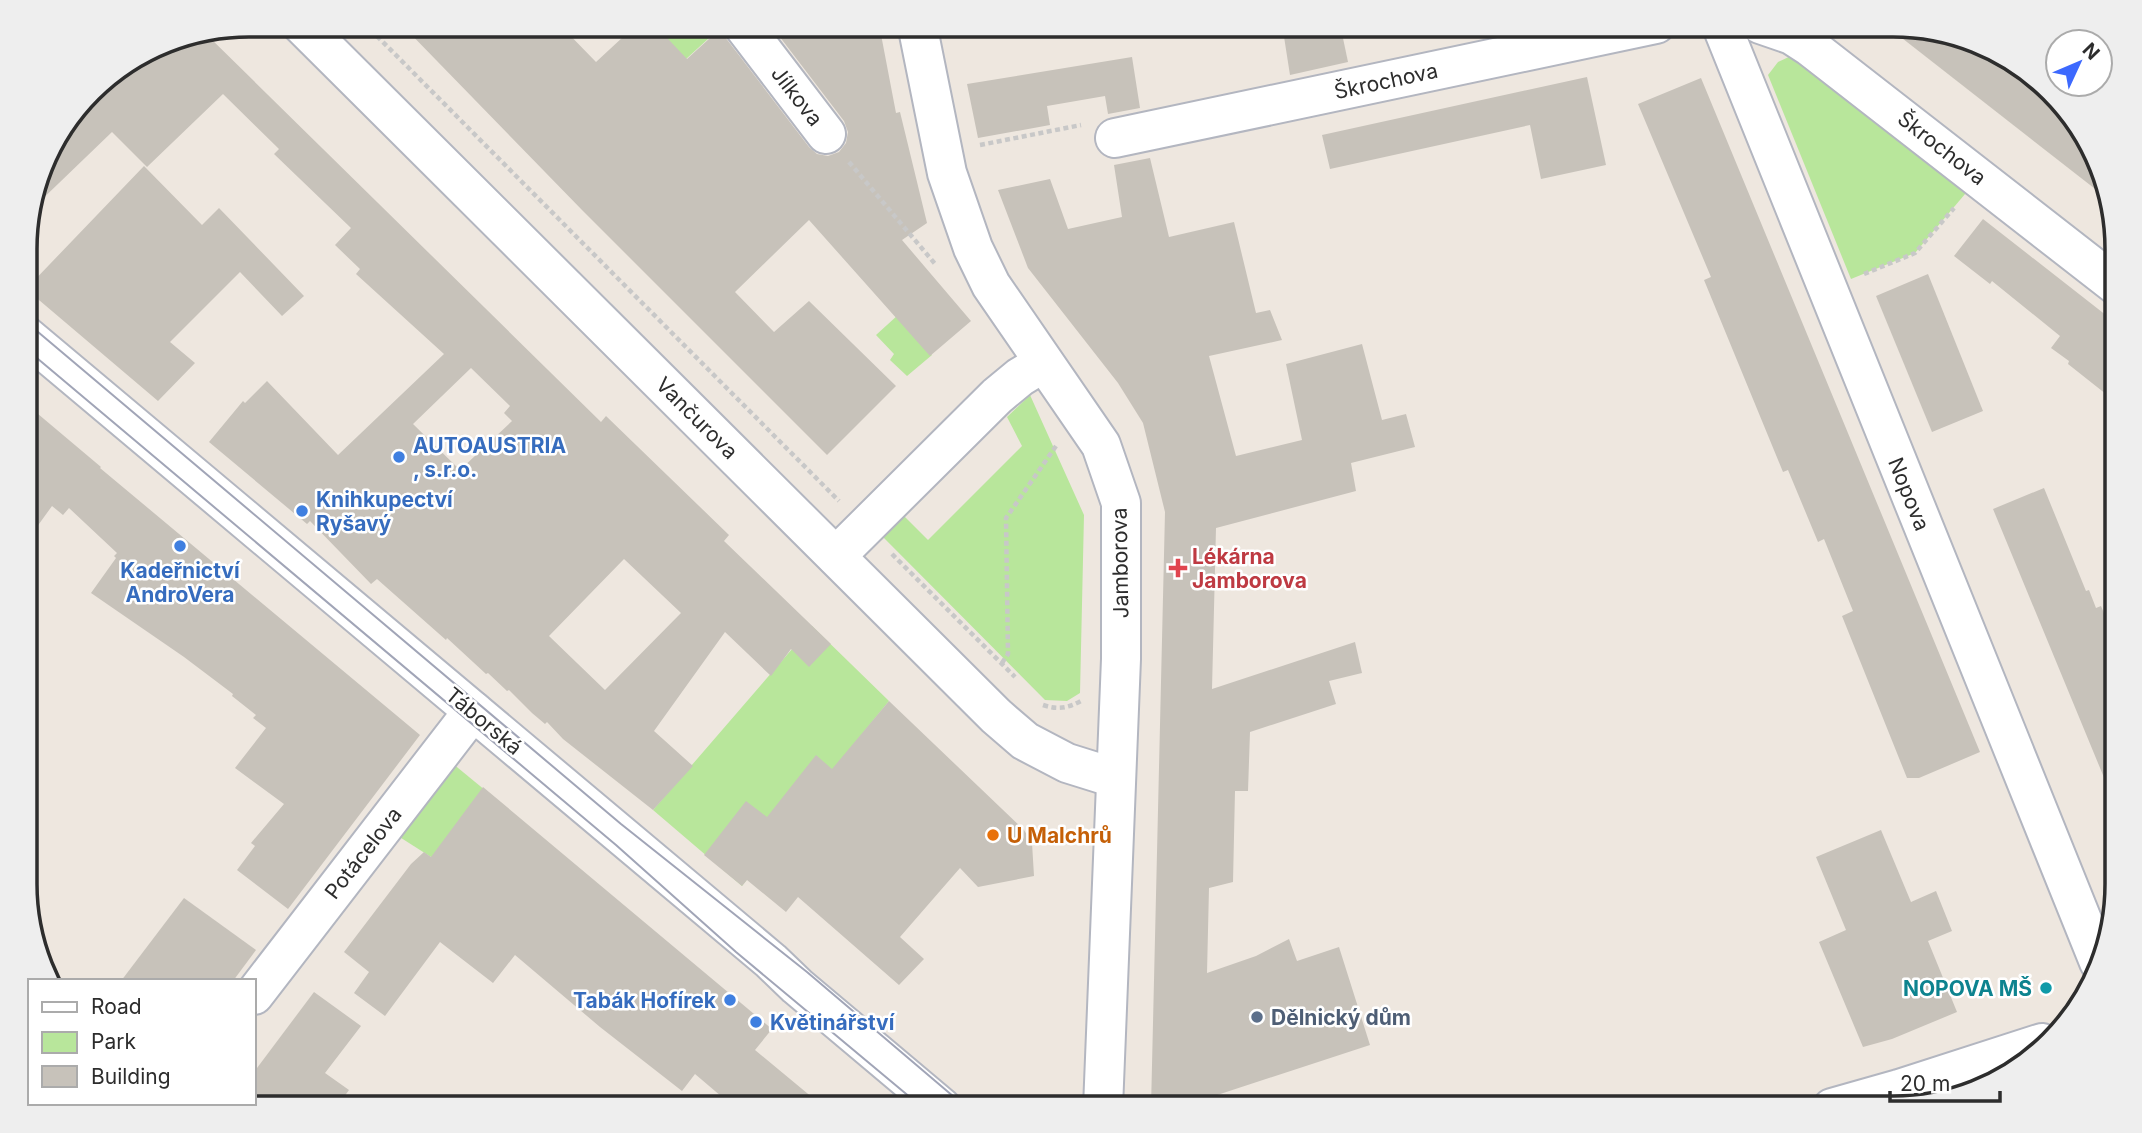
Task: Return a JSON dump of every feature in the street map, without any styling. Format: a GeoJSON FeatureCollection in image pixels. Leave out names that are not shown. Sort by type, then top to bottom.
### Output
{"type":"FeatureCollection","features":[{"type":"Feature","properties":{"kind":"street","name":"Vančurova"},"geometry":{"type":"LineString","coordinates":[[314,37],[996,716],[1025,741],[1067,763],[1115,778]]}},
{"type":"Feature","properties":{"kind":"street","name":"Jílkova"},"geometry":{"type":"LineString","coordinates":[[752,37],[826,134]]}},
{"type":"Feature","properties":{"kind":"street","name":"Jamborova"},"geometry":{"type":"LineString","coordinates":[[920,37],[947,173],[973,248],[991,285],[1101,445],[1121,503],[1121,659],[1103,1096]]}},
{"type":"Feature","properties":{"kind":"street","name":"Škrochova"},"geometry":{"type":"LineString","coordinates":[[1115,138],[1594,37]]}},
{"type":"Feature","properties":{"kind":"street","name":"Nopova"},"geometry":{"type":"LineString","coordinates":[[1726,37],[2094,951]]}},
{"type":"Feature","properties":{"kind":"street","name":"Škrochova"},"geometry":{"type":"LineString","coordinates":[[1795,37],[2105,276]]}},
{"type":"Feature","properties":{"kind":"street","name":"Táborská"},"geometry":{"type":"LineString","coordinates":[[37,344],[928,1096]]}},
{"type":"Feature","properties":{"kind":"street"},"geometry":{"type":"LineString","coordinates":[[836,556],[996,396],[1043,363]]}},
{"type":"Feature","properties":{"kind":"street","name":"Potácelova"},"geometry":{"type":"LineString","coordinates":[[256,992],[473,711]]}},
{"type":"Feature","properties":{"kind":"street"},"geometry":{"type":"LineString","coordinates":[[1871,1096],[2029,1047]]}},
{"type":"Feature","properties":{"kind":"path"},"geometry":{"type":"LineString","coordinates":[[378,37],[1017,678]]}},
{"type":"Feature","properties":{"kind":"path"},"geometry":{"type":"LineString","coordinates":[[826,134],[940,269]]}},
{"type":"Feature","properties":{"kind":"path"},"geometry":{"type":"LineString","coordinates":[[1864,274],[1916,253],[1956,206]]}},
{"type":"Feature","properties":{"kind":"path"},"geometry":{"type":"LineString","coordinates":[[1002,663],[1008,654],[1006,518],[1063,437]]}},
{"type":"Feature","properties":{"kind":"path"},"geometry":{"type":"LineString","coordinates":[[1043,705],[1058,709],[1069,707],[1082,701],[1087,694]]}},
{"type":"Feature","properties":{"kind":"green space"},"geometry":{"type":"Polygon","coordinates":[[[652,37],[710,37],[639,102],[652,37]]]}},
{"type":"Feature","properties":{"kind":"green space"},"geometry":{"type":"Polygon","coordinates":[[[1793,55],[1971,187],[1915,253],[1851,279],[1768,75],[1778,62],[1793,55]]]}},
{"type":"Feature","properties":{"kind":"green space"},"geometry":{"type":"Polygon","coordinates":[[[898,315],[932,355],[907,376],[890,360],[894,354],[876,335],[898,315]]]}},
{"type":"Feature","properties":{"kind":"green space"},"geometry":{"type":"Polygon","coordinates":[[[1030,395],[1084,515],[1080,693],[1067,701],[1045,700],[882,536],[902,514],[928,540],[1022,446],[1007,417],[1030,395]]]}},
{"type":"Feature","properties":{"kind":"green space"},"geometry":{"type":"Polygon","coordinates":[[[812,626],[889,701],[742,886],[653,810],[812,626]]]}},
{"type":"Feature","properties":{"kind":"green space"},"geometry":{"type":"Polygon","coordinates":[[[452,763],[497,800],[453,871],[398,836],[452,763]]]}},
{"type":"Feature","properties":{"kind":"building"},"geometry":{"type":"Polygon","coordinates":[[[414,37],[572,37],[596,62],[623,37],[666,37],[687,59],[711,37],[725,37],[809,147],[817,154],[828,156],[839,152],[846,143],[848,132],[844,121],[780,37],[881,37],[896,113],[900,112],[927,223],[902,240],[971,321],[930,356],[809,220],[735,292],[774,332],[809,301],[896,386],[827,455],[414,37]]]}},
{"type":"Feature","properties":{"kind":"building"},"geometry":{"type":"Polygon","coordinates":[[[1284,37],[1343,37],[1348,62],[1290,75],[1284,37]]]}},
{"type":"Feature","properties":{"kind":"building"},"geometry":{"type":"Polygon","coordinates":[[[1901,38],[1935,41],[1961,48],[2011,72],[2033,89],[2061,120],[2077,143],[2097,190],[1901,38]]]}},
{"type":"Feature","properties":{"kind":"building"},"geometry":{"type":"Polygon","coordinates":[[[212,40],[601,422],[606,416],[729,535],[724,541],[831,644],[809,667],[791,649],[771,676],[725,632],[654,731],[693,766],[653,810],[563,739],[547,722],[545,724],[509,690],[486,674],[377,579],[371,584],[310,521],[307,524],[209,442],[243,401],[245,403],[267,381],[338,455],[444,354],[356,274],[360,269],[335,245],[351,228],[274,154],[279,149],[223,94],[147,167],[112,132],[43,198],[65,143],[99,99],[143,65],[181,48],[212,40]],[[471,368],[413,424],[460,470],[512,421],[504,413],[510,406],[471,368]],[[624,559],[549,636],[605,690],[681,613],[624,559]]]}},
{"type":"Feature","properties":{"kind":"building"},"geometry":{"type":"Polygon","coordinates":[[[1132,57],[1140,108],[1108,114],[1105,96],[1047,106],[1050,125],[978,138],[967,84],[1132,57]]]}},
{"type":"Feature","properties":{"kind":"building"},"geometry":{"type":"Polygon","coordinates":[[[1587,77],[1606,165],[1541,179],[1530,125],[1330,169],[1322,135],[1587,77]]]}},
{"type":"Feature","properties":{"kind":"building"},"geometry":{"type":"Polygon","coordinates":[[[1701,78],[1980,752],[1919,778],[1907,778],[1842,616],[1853,611],[1824,539],[1818,542],[1788,470],[1783,472],[1704,280],[1711,277],[1638,104],[1701,78]]]}},
{"type":"Feature","properties":{"kind":"building"},"geometry":{"type":"Polygon","coordinates":[[[1150,158],[1169,237],[1234,222],[1256,313],[1270,310],[1282,340],[1209,356],[1236,456],[1302,440],[1286,364],[1362,344],[1382,420],[1406,414],[1415,447],[1351,463],[1356,491],[1216,528],[1212,689],[1355,642],[1362,673],[1329,681],[1336,704],[1250,732],[1248,791],[1235,791],[1233,882],[1209,888],[1207,973],[1256,956],[1289,939],[1297,961],[1339,947],[1370,1045],[1214,1096],[1151,1096],[1165,512],[1143,423],[1118,383],[1028,268],[998,190],[1050,179],[1068,229],[1122,217],[1114,165],[1150,158]]]}},
{"type":"Feature","properties":{"kind":"building"},"geometry":{"type":"Polygon","coordinates":[[[144,166],[202,225],[219,208],[304,296],[282,316],[240,272],[170,342],[195,363],[158,401],[37,298],[37,278],[144,166]]]}},
{"type":"Feature","properties":{"kind":"building"},"geometry":{"type":"Polygon","coordinates":[[[1983,219],[2105,314],[2105,393],[2051,348],[2060,336],[1992,281],[1990,284],[1954,256],[1983,219]]]}},
{"type":"Feature","properties":{"kind":"building"},"geometry":{"type":"Polygon","coordinates":[[[1928,274],[1983,411],[1932,432],[1876,296],[1928,274]]]}},
{"type":"Feature","properties":{"kind":"building"},"geometry":{"type":"Polygon","coordinates":[[[37,413],[420,735],[288,909],[237,870],[255,846],[251,843],[284,804],[235,768],[266,728],[253,718],[256,715],[232,696],[233,694],[91,593],[117,553],[69,508],[63,515],[52,506],[37,527],[37,413]]]}},
{"type":"Feature","properties":{"kind":"building"},"geometry":{"type":"Polygon","coordinates":[[[2044,488],[2086,591],[2089,590],[2096,608],[2101,606],[2105,616],[2105,780],[1993,509],[2044,488]]]}},
{"type":"Feature","properties":{"kind":"building"},"geometry":{"type":"Polygon","coordinates":[[[889,701],[1024,830],[1032,843],[1034,876],[978,887],[960,868],[900,937],[924,959],[899,985],[798,897],[786,912],[747,880],[742,886],[704,855],[746,801],[767,817],[816,755],[832,769],[889,701]]]}},
{"type":"Feature","properties":{"kind":"building"},"geometry":{"type":"Polygon","coordinates":[[[483,787],[772,1029],[755,1050],[811,1096],[721,1096],[695,1074],[682,1091],[600,1027],[515,955],[493,983],[440,942],[385,1016],[354,993],[369,972],[344,952],[411,864],[424,852],[431,857],[483,787]]]}},
{"type":"Feature","properties":{"kind":"building"},"geometry":{"type":"Polygon","coordinates":[[[1881,830],[1911,902],[1936,891],[1952,931],[1928,941],[1957,1012],[1892,1039],[1863,1047],[1819,942],[1846,930],[1816,857],[1881,830]]]}},
{"type":"Feature","properties":{"kind":"building"},"geometry":{"type":"Polygon","coordinates":[[[184,898],[256,950],[234,979],[123,979],[184,898]]]}},
{"type":"Feature","properties":{"kind":"building"},"geometry":{"type":"Polygon","coordinates":[[[314,992],[361,1026],[325,1073],[349,1090],[345,1096],[256,1096],[256,1069],[314,992]]]}},
{"type":"Feature","properties":{"kind":"tram line"},"geometry":{"type":"LineString","coordinates":[[37,331],[621,824],[807,972],[953,1096]]}},
{"type":"Feature","properties":{"kind":"tram line"},"geometry":{"type":"LineString","coordinates":[[37,358],[616,845],[736,952],[909,1096]]}},
{"type":"Feature","properties":{"kind":"place","name":"AUTOAUSTRIA , s.r.o."},"geometry":{"type":"Point","coordinates":[399,457]}},
{"type":"Feature","properties":{"kind":"place","name":"Knihkupectví Ryšavý"},"geometry":{"type":"Point","coordinates":[302,511]}},
{"type":"Feature","properties":{"kind":"place","name":"Kadeřnictví AndroVera"},"geometry":{"type":"Point","coordinates":[180,546]}},
{"type":"Feature","properties":{"kind":"place","name":"Lékárna Jamborova"},"geometry":{"type":"Point","coordinates":[1178,568]}},
{"type":"Feature","properties":{"kind":"place","name":"U Malchrů"},"geometry":{"type":"Point","coordinates":[993,835]}},
{"type":"Feature","properties":{"kind":"place","name":"NOPOVA MŠ"},"geometry":{"type":"Point","coordinates":[2046,988]}},
{"type":"Feature","properties":{"kind":"place","name":"Tabák Hofírek"},"geometry":{"type":"Point","coordinates":[730,1000]}},
{"type":"Feature","properties":{"kind":"place","name":"Dělnický dům"},"geometry":{"type":"Point","coordinates":[1257,1017]}},
{"type":"Feature","properties":{"kind":"place","name":"Květinářství"},"geometry":{"type":"Point","coordinates":[756,1022]}}]}
